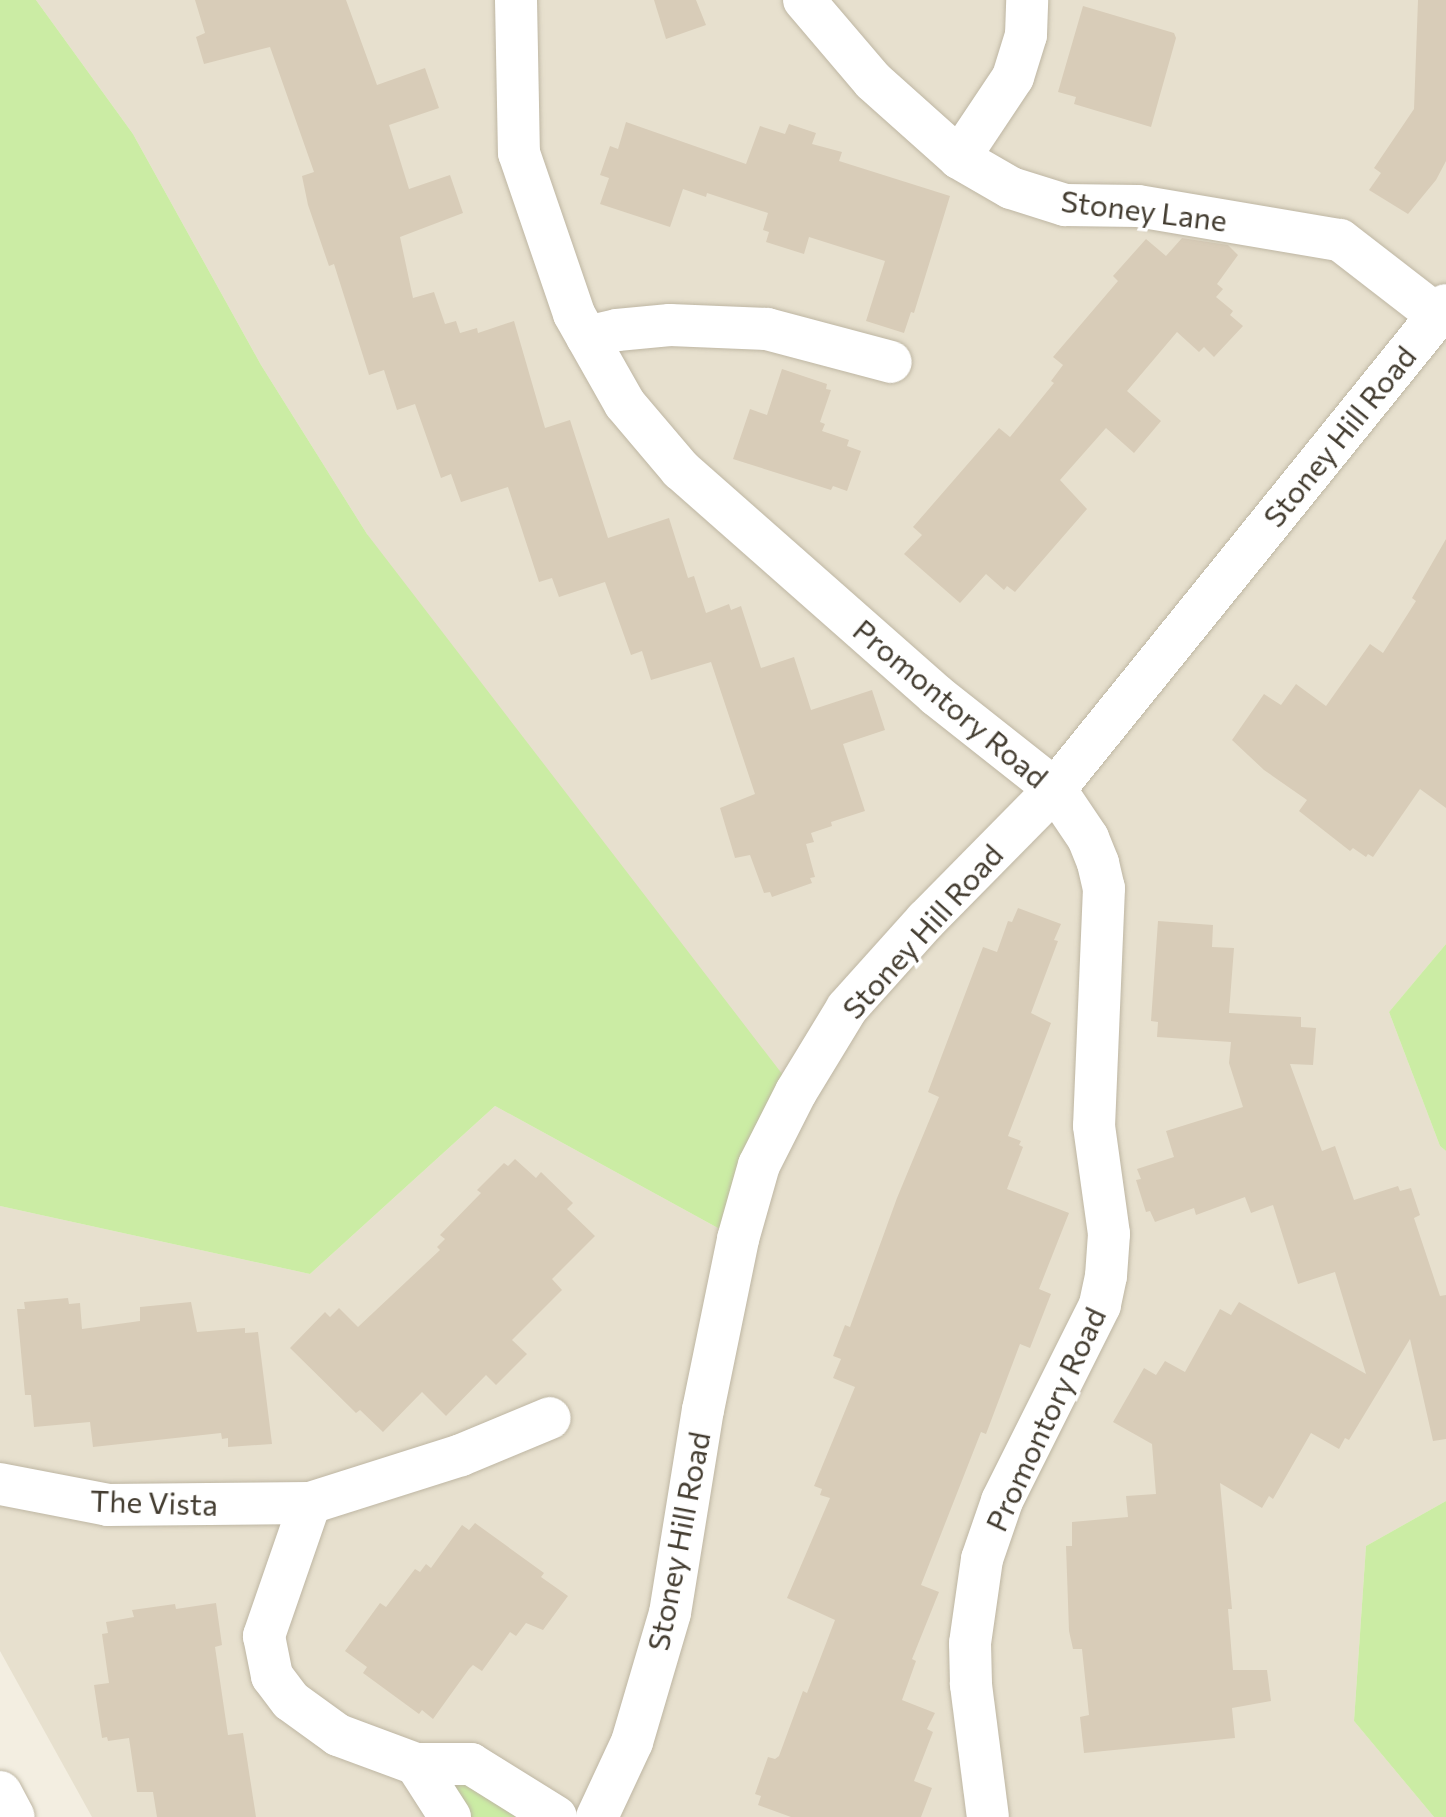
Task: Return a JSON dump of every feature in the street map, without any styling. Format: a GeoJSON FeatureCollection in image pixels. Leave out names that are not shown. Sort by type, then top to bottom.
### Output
{"type":"FeatureCollection","features":[{"type":"Feature","properties":{"kind":"street","name":"Promontory Road"},"geometry":{"type":"LineString","coordinates":[[516,0],[519,153],[574,314],[625,404],[681,470],[936,695],[1055,789],[1088,838],[1104,888],[1094,1126],[1109,1234],[1100,1305],[1002,1501],[982,1559],[970,1643],[971,1685],[988,1817]]}},
{"type":"Feature","properties":{"kind":"street","name":"Stoney Lane"},"geometry":{"type":"LineString","coordinates":[[804,0],[873,81],[959,158],[1011,188],[1065,205],[1138,206],[1340,240],[1442,310]]}},
{"type":"Feature","properties":{"kind":"street"},"geometry":{"type":"LineString","coordinates":[[959,158],[1013,77],[1026,35],[1027,0]]}},
{"type":"Feature","properties":{"kind":"street","name":"Stoney Hill Road"},"geometry":{"type":"LineString","coordinates":[[597,1817],[632,1742],[670,1613],[717,1337],[738,1239],[759,1165],[796,1092],[847,1008],[926,920],[1055,789],[1442,310]]}},
{"type":"Feature","properties":{"kind":"street"},"geometry":{"type":"LineString","coordinates":[[587,337],[617,330],[670,325],[767,329],[891,362]]}},
{"type":"Feature","properties":{"kind":"street","name":"The Vista"},"geometry":{"type":"LineString","coordinates":[[0,1484],[108,1505],[310,1503],[461,1455],[550,1418]]}},
{"type":"Feature","properties":{"kind":"street"},"geometry":{"type":"LineString","coordinates":[[310,1503],[264,1636],[272,1676],[291,1701],[338,1735],[416,1764],[471,1764],[556,1817]]}},
{"type":"Feature","properties":{"kind":"street"},"geometry":{"type":"LineString","coordinates":[[416,1764],[450,1817]]}},
{"type":"Feature","properties":{"kind":"street"},"geometry":{"type":"LineString","coordinates":[[0,1793],[13,1817]]}},
{"type":"Feature","properties":{"kind":"shaded area"},"geometry":{"type":"Polygon","coordinates":[[[36,0],[1446,0],[1446,944],[1389,1012],[1440,1146],[1446,1151],[1446,1501],[1366,1546],[1354,1721],[1434,1817],[92,1817],[0,1651],[0,1206],[310,1274],[495,1106],[738,1239],[367,534],[261,365],[133,134],[36,0]]]}},
{"type":"Feature","properties":{"kind":"green space"},"geometry":{"type":"Polygon","coordinates":[[[0,0],[36,0],[133,134],[261,365],[367,534],[796,1092],[738,1239],[495,1106],[310,1274],[0,1206],[0,0]]]}},
{"type":"Feature","properties":{"kind":"green space"},"geometry":{"type":"Polygon","coordinates":[[[1446,944],[1446,1151],[1440,1146],[1389,1012],[1446,944]]]}},
{"type":"Feature","properties":{"kind":"green space"},"geometry":{"type":"Polygon","coordinates":[[[1446,1501],[1446,1817],[1434,1817],[1354,1721],[1366,1546],[1446,1501]]]}},
{"type":"Feature","properties":{"kind":"green space"},"geometry":{"type":"Polygon","coordinates":[[[416,1764],[556,1817],[450,1817],[416,1764]]]}},
{"type":"Feature","properties":{"kind":"building"},"geometry":{"type":"Polygon","coordinates":[[[195,0],[346,0],[377,85],[425,68],[439,108],[389,125],[409,189],[450,175],[463,213],[400,237],[413,298],[434,292],[445,324],[456,321],[460,333],[477,328],[478,333],[514,321],[545,428],[570,420],[608,538],[669,518],[688,578],[694,576],[706,613],[729,604],[731,610],[741,606],[761,668],[794,657],[811,710],[872,690],[885,730],[843,744],[865,811],[831,822],[832,826],[811,833],[814,842],[806,844],[815,877],[810,878],[812,883],[772,897],[770,892],[764,893],[750,855],[735,858],[720,808],[755,794],[711,662],[651,680],[642,651],[631,655],[605,582],[559,597],[552,578],[539,582],[508,487],[461,502],[451,474],[441,478],[415,404],[397,410],[384,370],[369,375],[334,264],[329,266],[308,205],[302,176],[314,172],[270,47],[204,64],[196,37],[205,33],[195,0]]]}},
{"type":"Feature","properties":{"kind":"building"},"geometry":{"type":"Polygon","coordinates":[[[654,0],[696,0],[706,25],[666,39],[654,0]]]}},
{"type":"Feature","properties":{"kind":"building"},"geometry":{"type":"Polygon","coordinates":[[[1418,0],[1446,0],[1446,161],[1436,180],[1408,214],[1369,190],[1381,173],[1374,168],[1414,109],[1418,0]]]}},
{"type":"Feature","properties":{"kind":"building"},"geometry":{"type":"Polygon","coordinates":[[[1083,6],[1174,33],[1176,38],[1151,127],[1074,104],[1076,97],[1058,92],[1083,6]]]}},
{"type":"Feature","properties":{"kind":"building"},"geometry":{"type":"Polygon","coordinates":[[[626,122],[746,164],[760,126],[785,134],[789,124],[816,133],[812,144],[842,152],[839,161],[950,196],[914,313],[911,312],[904,333],[866,321],[885,261],[809,237],[804,254],[766,242],[769,232],[763,230],[768,213],[707,193],[706,197],[683,189],[670,227],[600,204],[609,178],[600,175],[610,146],[618,149],[626,122]]]}},
{"type":"Feature","properties":{"kind":"building"},"geometry":{"type":"Polygon","coordinates":[[[1182,238],[1228,245],[1238,255],[1217,284],[1223,289],[1216,297],[1233,311],[1230,315],[1243,326],[1214,357],[1204,347],[1199,352],[1177,332],[1127,391],[1161,421],[1134,453],[1106,428],[1060,480],[1087,509],[1015,592],[1007,586],[1004,590],[986,574],[960,603],[904,554],[922,535],[913,527],[999,428],[1010,437],[1054,383],[1051,381],[1063,365],[1053,357],[1118,281],[1113,276],[1146,239],[1166,256],[1182,238]]]}},
{"type":"Feature","properties":{"kind":"building"},"geometry":{"type":"Polygon","coordinates":[[[782,369],[827,384],[826,389],[831,390],[820,422],[825,424],[822,431],[849,440],[847,446],[861,451],[847,491],[833,486],[831,490],[733,459],[750,409],[767,415],[782,369]]]}},
{"type":"Feature","properties":{"kind":"building"},"geometry":{"type":"Polygon","coordinates":[[[1446,539],[1446,808],[1420,789],[1373,857],[1368,854],[1366,857],[1353,848],[1350,851],[1299,811],[1307,800],[1264,770],[1232,740],[1264,694],[1281,705],[1296,684],[1326,706],[1370,644],[1383,653],[1416,601],[1412,598],[1446,539]]]}},
{"type":"Feature","properties":{"kind":"building"},"geometry":{"type":"Polygon","coordinates":[[[1018,908],[1061,924],[1054,940],[1058,941],[1031,1013],[1051,1023],[1008,1136],[1021,1141],[1019,1145],[1023,1147],[1007,1189],[1069,1213],[1039,1289],[1051,1294],[1030,1348],[1020,1344],[986,1434],[981,1432],[921,1585],[939,1592],[912,1659],[916,1661],[902,1700],[935,1713],[927,1729],[933,1732],[914,1781],[932,1788],[921,1817],[791,1817],[758,1805],[761,1796],[755,1794],[768,1757],[775,1759],[779,1756],[803,1691],[807,1693],[835,1620],[787,1598],[830,1498],[820,1495],[822,1489],[814,1486],[855,1387],[833,1378],[841,1359],[833,1356],[845,1325],[850,1327],[897,1198],[939,1097],[928,1092],[983,947],[997,952],[1008,921],[1012,922],[1018,908]]]}},
{"type":"Feature","properties":{"kind":"building"},"geometry":{"type":"Polygon","coordinates":[[[1158,921],[1213,925],[1212,947],[1234,948],[1229,1013],[1301,1017],[1301,1027],[1316,1028],[1313,1065],[1290,1064],[1322,1151],[1335,1146],[1354,1200],[1398,1186],[1400,1191],[1411,1188],[1420,1215],[1414,1218],[1440,1296],[1446,1295],[1446,1439],[1433,1441],[1410,1339],[1349,1440],[1345,1438],[1339,1449],[1311,1433],[1273,1499],[1269,1496],[1262,1508],[1220,1483],[1232,1609],[1228,1609],[1233,1670],[1267,1670],[1271,1701],[1232,1708],[1235,1738],[1084,1753],[1080,1717],[1089,1715],[1082,1649],[1073,1649],[1069,1631],[1066,1546],[1072,1546],[1072,1522],[1128,1517],[1126,1496],[1156,1494],[1152,1444],[1113,1422],[1144,1368],[1156,1375],[1165,1361],[1185,1372],[1220,1309],[1231,1315],[1239,1302],[1366,1374],[1335,1272],[1298,1284],[1273,1205],[1251,1213],[1245,1197],[1196,1215],[1194,1208],[1155,1222],[1150,1211],[1146,1212],[1136,1180],[1141,1179],[1137,1169],[1174,1157],[1166,1131],[1243,1107],[1229,1063],[1231,1042],[1157,1037],[1158,1022],[1151,1021],[1158,921]]]}},
{"type":"Feature","properties":{"kind":"building"},"geometry":{"type":"Polygon","coordinates":[[[515,1159],[536,1178],[541,1172],[573,1203],[567,1209],[595,1236],[552,1279],[562,1290],[512,1340],[527,1354],[496,1385],[486,1375],[446,1416],[422,1392],[383,1432],[360,1410],[356,1413],[290,1348],[325,1312],[330,1317],[339,1308],[358,1327],[440,1250],[437,1247],[445,1239],[440,1235],[481,1193],[477,1190],[504,1163],[508,1166],[515,1159]]]}},
{"type":"Feature","properties":{"kind":"building"},"geometry":{"type":"Polygon","coordinates":[[[68,1298],[69,1304],[80,1303],[82,1329],[140,1321],[140,1307],[191,1302],[197,1332],[245,1328],[245,1333],[258,1332],[272,1444],[228,1447],[228,1438],[222,1439],[221,1433],[93,1447],[90,1422],[34,1427],[31,1395],[25,1395],[17,1309],[25,1309],[24,1302],[68,1298]]]}},
{"type":"Feature","properties":{"kind":"building"},"geometry":{"type":"Polygon","coordinates":[[[475,1523],[544,1573],[541,1577],[568,1596],[543,1630],[526,1623],[516,1636],[510,1632],[482,1671],[473,1665],[433,1719],[422,1710],[419,1714],[363,1673],[367,1667],[345,1651],[380,1603],[386,1607],[415,1569],[420,1572],[426,1564],[431,1568],[462,1525],[469,1530],[475,1523]]]}},
{"type":"Feature","properties":{"kind":"building"},"geometry":{"type":"Polygon","coordinates":[[[216,1603],[222,1645],[215,1647],[228,1735],[243,1733],[256,1817],[157,1817],[153,1792],[137,1792],[129,1738],[108,1741],[107,1737],[102,1738],[94,1685],[109,1683],[102,1634],[108,1633],[106,1622],[134,1617],[132,1610],[175,1604],[176,1609],[216,1603]]]}}]}
